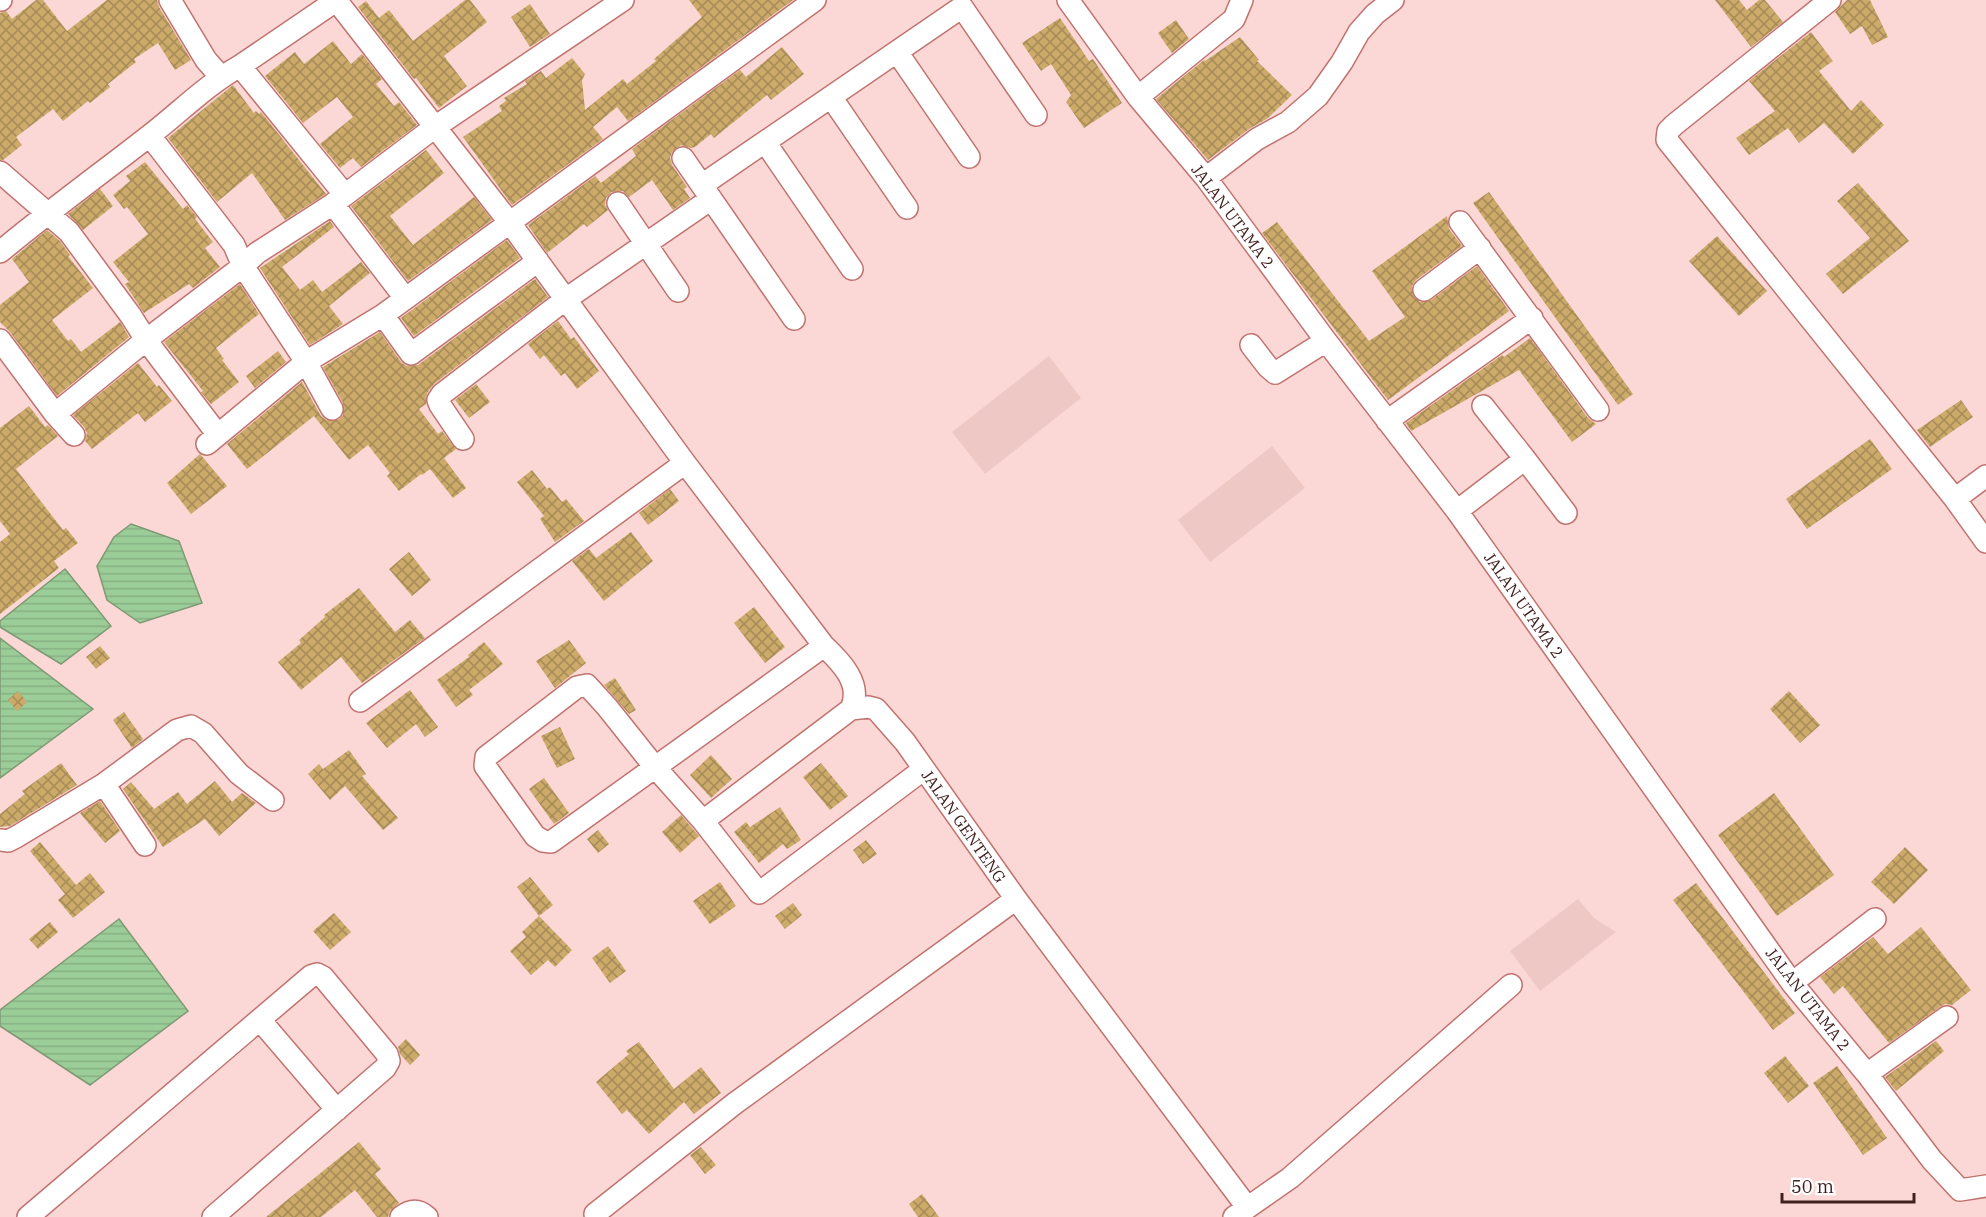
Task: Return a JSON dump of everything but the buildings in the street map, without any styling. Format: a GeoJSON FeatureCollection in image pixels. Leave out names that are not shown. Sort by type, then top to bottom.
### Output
{"type":"FeatureCollection","features":[{"type":"Feature","properties":{"kind":"street"},"geometry":{"type":"LineString","coordinates":[[170,0],[206,60],[220,77]]}},
{"type":"Feature","properties":{"kind":"street"},"geometry":{"type":"LineString","coordinates":[[0,252],[48,212],[150,136],[220,77],[240,66],[336,0],[510,223],[685,463],[824,646],[842,665],[853,683],[855,701],[851,709],[703,821]]}},
{"type":"Feature","properties":{"kind":"street"},"geometry":{"type":"LineString","coordinates":[[55,414],[257,253],[339,199],[435,127],[623,0]]}},
{"type":"Feature","properties":{"kind":"street"},"geometry":{"type":"LineString","coordinates":[[0,171],[69,232],[131,316],[213,440],[306,362],[383,315],[815,0]]}},
{"type":"Feature","properties":{"kind":"street","name":"JALAN UTAMA 2"},"geometry":{"type":"LineString","coordinates":[[1068,0],[1138,97],[1206,178],[1457,511],[1792,983],[1867,1074],[1932,1160],[1960,1191],[1986,1186]]}},
{"type":"Feature","properties":{"kind":"street"},"geometry":{"type":"LineString","coordinates":[[1138,97],[1234,19],[1242,0]]}},
{"type":"Feature","properties":{"kind":"street"},"geometry":{"type":"LineString","coordinates":[[1206,178],[1257,139],[1288,122],[1318,96],[1342,62],[1359,32],[1375,14],[1393,0]]}},
{"type":"Feature","properties":{"kind":"street"},"geometry":{"type":"LineString","coordinates":[[1830,0],[1674,125],[1668,131],[1667,140],[1955,499],[1986,542]]}},
{"type":"Feature","properties":{"kind":"street"},"geometry":{"type":"LineString","coordinates":[[463,439],[440,405],[438,400],[442,394],[566,299],[646,244],[765,142],[962,7],[1036,115]]}},
{"type":"Feature","properties":{"kind":"street"},"geometry":{"type":"LineString","coordinates":[[897,52],[969,157]]}},
{"type":"Feature","properties":{"kind":"street"},"geometry":{"type":"LineString","coordinates":[[240,66],[339,199],[405,298]]}},
{"type":"Feature","properties":{"kind":"street"},"geometry":{"type":"LineString","coordinates":[[831,97],[908,208]]}},
{"type":"Feature","properties":{"kind":"street"},"geometry":{"type":"LineString","coordinates":[[150,136],[234,245],[243,266],[306,362],[332,409]]}},
{"type":"Feature","properties":{"kind":"street"},"geometry":{"type":"LineString","coordinates":[[765,142],[852,269]]}},
{"type":"Feature","properties":{"kind":"street"},"geometry":{"type":"LineString","coordinates":[[683,158],[794,319]]}},
{"type":"Feature","properties":{"kind":"street"},"geometry":{"type":"LineString","coordinates":[[618,203],[678,291]]}},
{"type":"Feature","properties":{"kind":"street"},"geometry":{"type":"LineString","coordinates":[[1460,222],[1598,410]]}},
{"type":"Feature","properties":{"kind":"street"},"geometry":{"type":"LineString","coordinates":[[1424,290],[1480,248]]}},
{"type":"Feature","properties":{"kind":"street"},"geometry":{"type":"LineString","coordinates":[[383,315],[411,354],[538,261]]}},
{"type":"Feature","properties":{"kind":"street"},"geometry":{"type":"LineString","coordinates":[[1387,421],[1532,318]]}},
{"type":"Feature","properties":{"kind":"street"},"geometry":{"type":"LineString","coordinates":[[0,340],[55,414],[74,435]]}},
{"type":"Feature","properties":{"kind":"street"},"geometry":{"type":"LineString","coordinates":[[1251,345],[1275,373],[1326,340]]}},
{"type":"Feature","properties":{"kind":"street"},"geometry":{"type":"LineString","coordinates":[[1483,406],[1566,513]]}},
{"type":"Feature","properties":{"kind":"street"},"geometry":{"type":"LineString","coordinates":[[1457,511],[1525,459]]}},
{"type":"Feature","properties":{"kind":"street"},"geometry":{"type":"LineString","coordinates":[[360,701],[685,463]]}},
{"type":"Feature","properties":{"kind":"street"},"geometry":{"type":"LineString","coordinates":[[1955,499],[1986,476]]}},
{"type":"Feature","properties":{"kind":"street"},"geometry":{"type":"LineString","coordinates":[[824,646],[654,766],[551,842],[543,841],[535,836],[498,787],[484,762],[486,757],[577,687],[587,685],[607,706],[654,766],[703,821],[758,893],[924,769]]}},
{"type":"Feature","properties":{"kind":"street","name":"JALAN GENTENG"},"geometry":{"type":"LineString","coordinates":[[851,709],[868,707],[881,713],[924,769],[1240,1212]]}},
{"type":"Feature","properties":{"kind":"street"},"geometry":{"type":"LineString","coordinates":[[0,840],[8,841],[16,837],[104,784],[177,730],[191,726],[203,733],[239,774],[273,800]]}},
{"type":"Feature","properties":{"kind":"street"},"geometry":{"type":"LineString","coordinates":[[104,784],[145,845]]}},
{"type":"Feature","properties":{"kind":"street"},"geometry":{"type":"LineString","coordinates":[[595,1214],[734,1104],[1016,899]]}},
{"type":"Feature","properties":{"kind":"street"},"geometry":{"type":"LineString","coordinates":[[1792,983],[1875,919]]}},
{"type":"Feature","properties":{"kind":"street"},"geometry":{"type":"LineString","coordinates":[[28,1217],[311,976],[317,974],[323,977],[387,1054],[389,1062],[385,1068],[213,1217]]}},
{"type":"Feature","properties":{"kind":"street"},"geometry":{"type":"LineString","coordinates":[[1240,1212],[1290,1178],[1511,985]]}},
{"type":"Feature","properties":{"kind":"street"},"geometry":{"type":"LineString","coordinates":[[1867,1074],[1947,1017]]}},
{"type":"Feature","properties":{"kind":"street"},"geometry":{"type":"LineString","coordinates":[[260,1020],[337,1110]]}},
{"type":"Feature","properties":{"kind":"street"},"geometry":{"type":"LineString","coordinates":[[401,1217],[408,1212],[417,1211],[427,1217]]}},
{"type":"Feature","properties":{"kind":"shaded area"},"geometry":{"type":"Polygon","coordinates":[[[1049,356],[1081,398],[985,474],[952,432],[1049,356]]]}},
{"type":"Feature","properties":{"kind":"shaded area"},"geometry":{"type":"Polygon","coordinates":[[[1272,446],[1305,488],[1210,562],[1178,520],[1272,446]]]}},
{"type":"Feature","properties":{"kind":"shaded area"},"geometry":{"type":"Polygon","coordinates":[[[131,524],[179,541],[202,603],[140,623],[107,600],[97,566],[114,537],[131,524]]]}},
{"type":"Feature","properties":{"kind":"shaded area"},"geometry":{"type":"Polygon","coordinates":[[[65,569],[111,626],[61,664],[0,627],[0,621],[65,569]]]}},
{"type":"Feature","properties":{"kind":"shaded area"},"geometry":{"type":"Polygon","coordinates":[[[0,638],[93,709],[0,778],[0,638]]]}},
{"type":"Feature","properties":{"kind":"shaded area"},"geometry":{"type":"Polygon","coordinates":[[[1578,899],[1594,918],[1616,932],[1540,991],[1510,951],[1578,899]]]}},
{"type":"Feature","properties":{"kind":"shaded area"},"geometry":{"type":"Polygon","coordinates":[[[119,919],[188,1011],[90,1085],[0,1026],[0,1010],[119,919]]]}}]}
